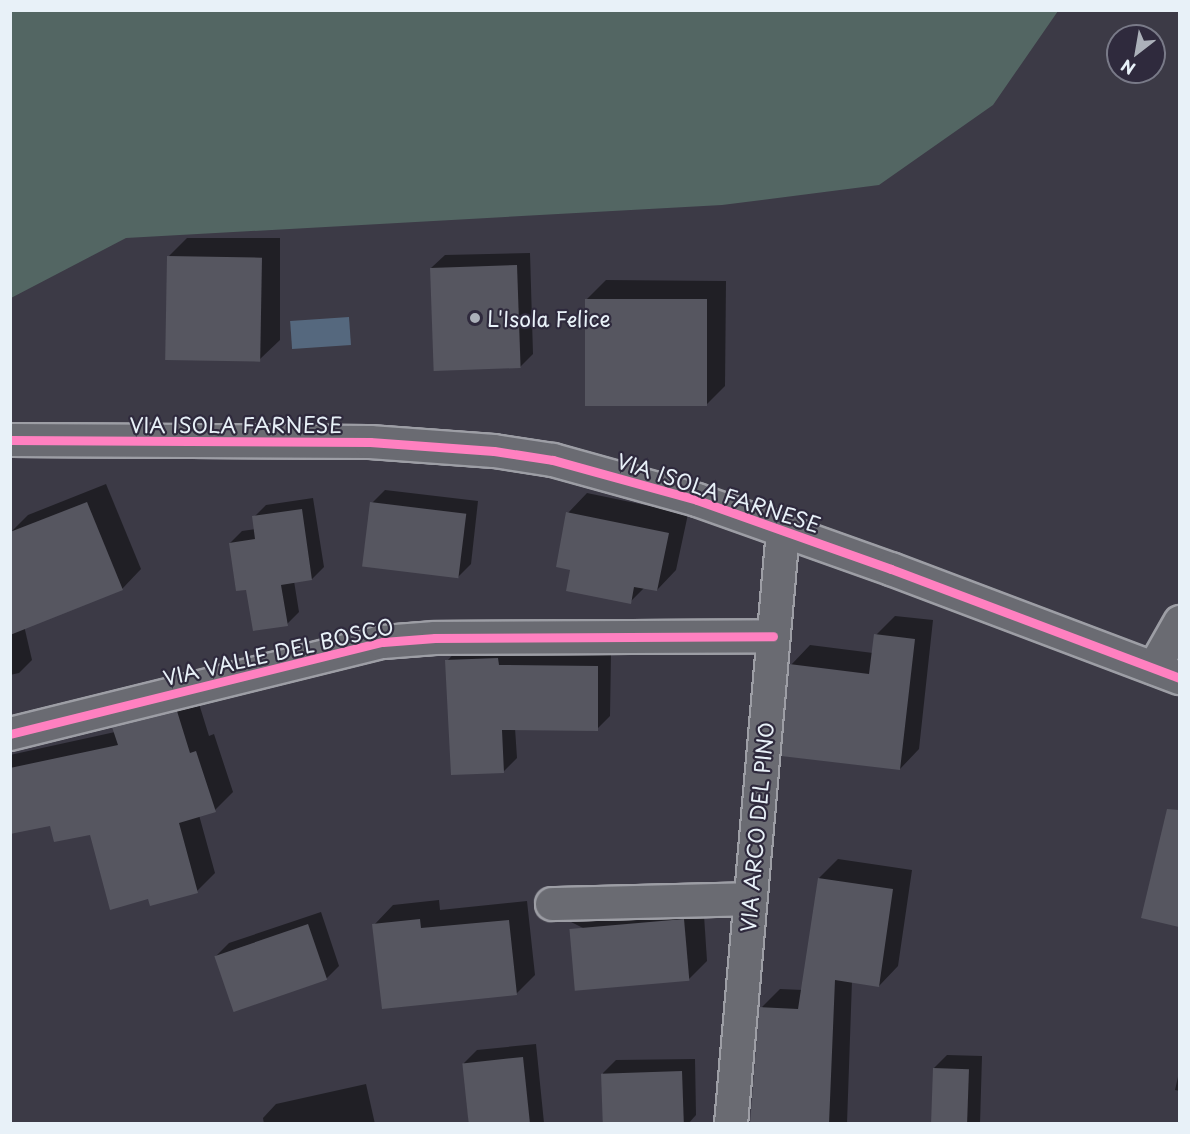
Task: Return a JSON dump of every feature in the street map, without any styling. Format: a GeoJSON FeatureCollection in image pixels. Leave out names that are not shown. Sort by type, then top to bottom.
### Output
{"type":"FeatureCollection","features":[{"type":"Feature","properties":{"kind":"street","name":"VIA ISOLA FARNESE"},"geometry":{"type":"LineString","coordinates":[[10,440],[370,442],[494,451],[625,478],[783,531],[1167,673]]}},
{"type":"Feature","properties":{"kind":"street","name":"VIA ARCO DEL PINO"},"geometry":{"type":"LineString","coordinates":[[731,1124],[783,531]]}},
{"type":"Feature","properties":{"kind":"street"},"geometry":{"type":"LineString","coordinates":[[1167,673],[1179,622]]}},
{"type":"Feature","properties":{"kind":"street","name":"VIA VALLE DEL BOSCO"},"geometry":{"type":"LineString","coordinates":[[10,734],[383,642],[435,638],[773,636]]}},
{"type":"Feature","properties":{"kind":"street"},"geometry":{"type":"LineString","coordinates":[[552,904],[750,899]]}},
{"type":"Feature","properties":{"kind":"shaded area"},"geometry":{"type":"Polygon","coordinates":[[[11,10],[1058,11],[993,105],[879,185],[722,205],[126,238],[11,298],[11,10]]]}},
{"type":"Feature","properties":{"kind":"water"},"geometry":{"type":"Polygon","coordinates":[[[349,317],[351,345],[292,349],[290,321],[349,317]]]}},
{"type":"Feature","properties":{"kind":"building"},"geometry":{"type":"Polygon","coordinates":[[[167,256],[262,258],[260,362],[165,360],[167,256]]]}},
{"type":"Feature","properties":{"kind":"building","name":"L'Isola Felice"},"geometry":{"type":"Polygon","coordinates":[[[517,265],[521,368],[434,371],[430,268],[517,265]]]}},
{"type":"Feature","properties":{"kind":"building"},"geometry":{"type":"Polygon","coordinates":[[[585,299],[707,299],[707,406],[585,406],[585,299]]]}},
{"type":"Feature","properties":{"kind":"building"},"geometry":{"type":"Polygon","coordinates":[[[87,502],[123,590],[10,635],[10,532],[87,502]]]}},
{"type":"Feature","properties":{"kind":"building"},"geometry":{"type":"Polygon","coordinates":[[[370,502],[466,514],[458,578],[362,567],[370,502]]]}},
{"type":"Feature","properties":{"kind":"building"},"geometry":{"type":"Polygon","coordinates":[[[302,509],[312,580],[281,585],[288,626],[253,631],[246,590],[236,591],[229,543],[255,539],[252,516],[302,509]]]}},
{"type":"Feature","properties":{"kind":"building"},"geometry":{"type":"Polygon","coordinates":[[[566,512],[669,533],[657,591],[634,587],[631,604],[566,591],[570,570],[556,567],[566,512]]]}},
{"type":"Feature","properties":{"kind":"building"},"geometry":{"type":"Polygon","coordinates":[[[874,634],[915,639],[900,770],[781,756],[789,664],[869,674],[874,634]]]}},
{"type":"Feature","properties":{"kind":"building"},"geometry":{"type":"Polygon","coordinates":[[[498,658],[499,665],[598,666],[598,731],[502,730],[504,773],[451,775],[445,660],[498,658]]]}},
{"type":"Feature","properties":{"kind":"building"},"geometry":{"type":"Polygon","coordinates":[[[177,711],[190,753],[196,751],[216,812],[179,823],[198,893],[150,906],[148,899],[110,910],[90,835],[54,842],[50,826],[10,834],[10,768],[118,745],[112,727],[177,711]]]}},
{"type":"Feature","properties":{"kind":"building"},"geometry":{"type":"Polygon","coordinates":[[[1167,809],[1179,810],[1179,927],[1141,918],[1167,809]]]}},
{"type":"Feature","properties":{"kind":"building"},"geometry":{"type":"Polygon","coordinates":[[[818,878],[893,889],[879,987],[835,980],[829,1124],[750,1124],[759,1007],[798,1009],[818,878]]]}},
{"type":"Feature","properties":{"kind":"building"},"geometry":{"type":"Polygon","coordinates":[[[420,919],[421,928],[509,920],[517,995],[382,1009],[372,924],[420,919]]]}},
{"type":"Feature","properties":{"kind":"building"},"geometry":{"type":"Polygon","coordinates":[[[684,919],[689,981],[575,991],[569,929],[684,919]]]}},
{"type":"Feature","properties":{"kind":"building"},"geometry":{"type":"Polygon","coordinates":[[[308,924],[327,980],[234,1012],[214,956],[308,924]]]}},
{"type":"Feature","properties":{"kind":"building"},"geometry":{"type":"Polygon","coordinates":[[[523,1057],[530,1124],[469,1124],[462,1063],[523,1057]]]}},
{"type":"Feature","properties":{"kind":"building"},"geometry":{"type":"Polygon","coordinates":[[[933,1068],[969,1069],[967,1124],[931,1124],[933,1068]]]}},
{"type":"Feature","properties":{"kind":"building"},"geometry":{"type":"Polygon","coordinates":[[[682,1071],[684,1124],[603,1124],[601,1074],[682,1071]]]}},
{"type":"Feature","properties":{"kind":"cycle path"},"geometry":{"type":"LineString","coordinates":[[10,440],[370,442],[494,451],[553,460],[697,500],[891,569],[1180,678]]}},
{"type":"Feature","properties":{"kind":"cycle path"},"geometry":{"type":"LineString","coordinates":[[10,734],[383,642],[435,638],[773,636]]}},
{"type":"Feature","properties":{"kind":"place","name":"L'Isola Felice"},"geometry":{"type":"Point","coordinates":[475,318]}}]}
